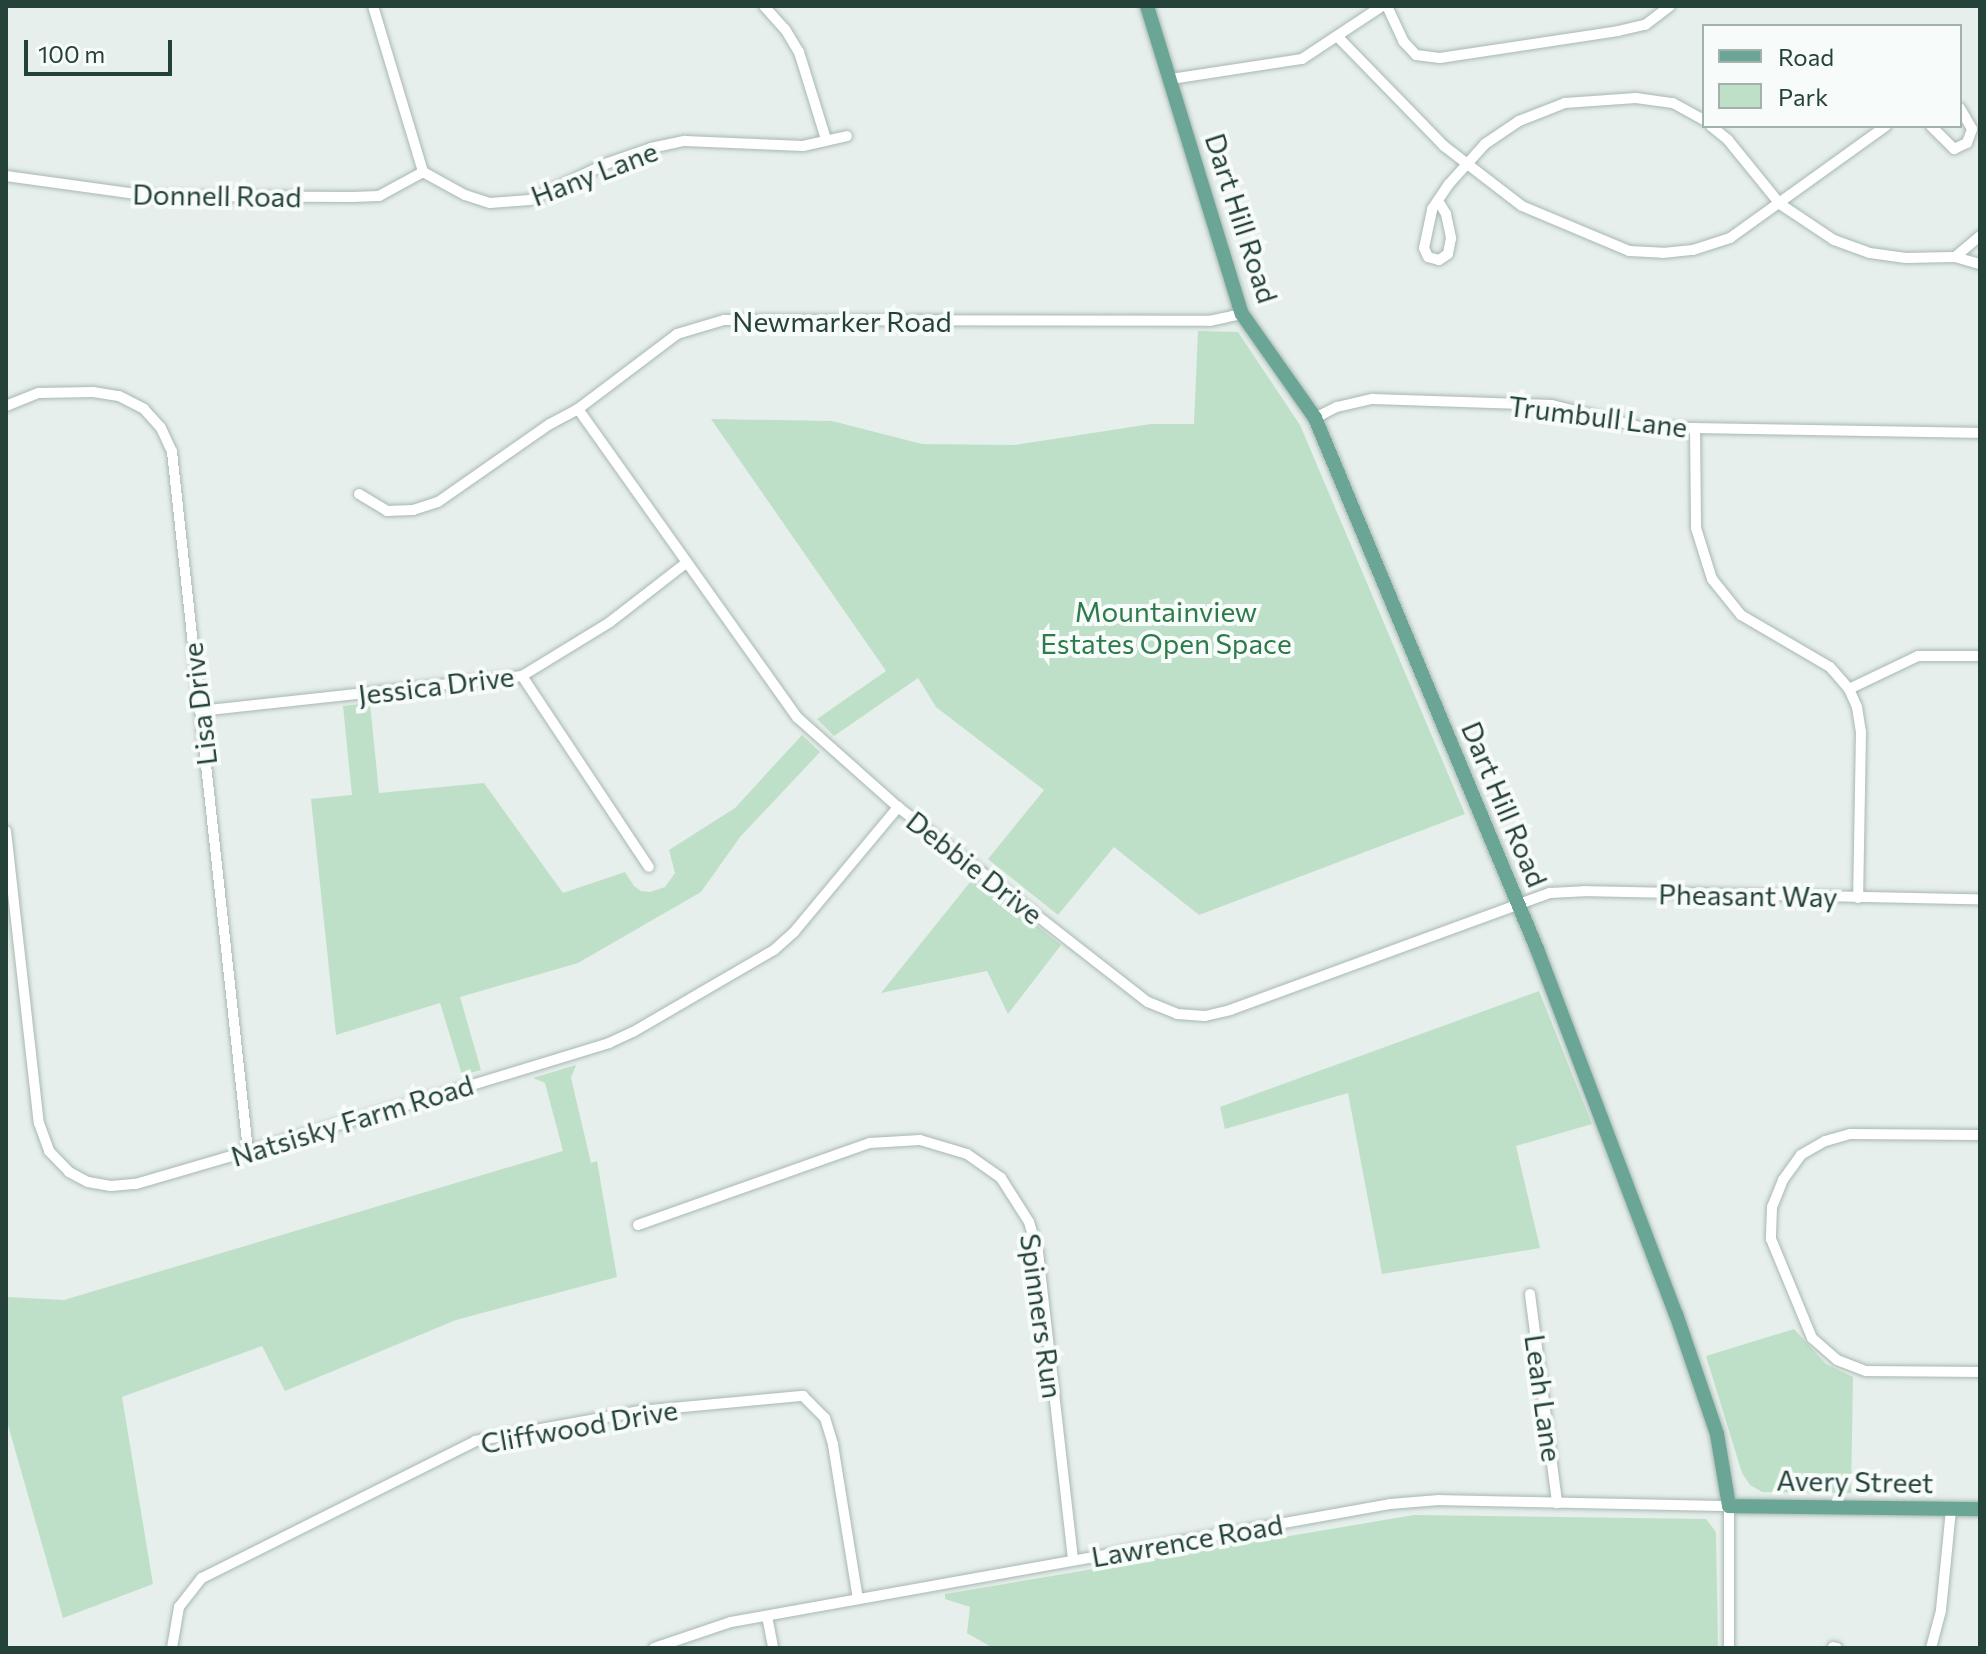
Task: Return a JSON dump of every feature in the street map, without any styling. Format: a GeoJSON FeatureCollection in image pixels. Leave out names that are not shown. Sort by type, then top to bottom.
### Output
{"type":"FeatureCollection","features":[{"type":"Feature","properties":{"kind":"main road","name":"Dart Hill Road"},"geometry":{"type":"LineString","coordinates":[[1147,6],[1242,314],[1315,418],[1519,904],[1676,1314],[1717,1434],[1729,1506]]}},
{"type":"Feature","properties":{"kind":"main road","name":"Avery Street"},"geometry":{"type":"LineString","coordinates":[[1729,1506],[1980,1509]]}},
{"type":"Feature","properties":{"kind":"street"},"geometry":{"type":"LineString","coordinates":[[373,6],[423,172]]}},
{"type":"Feature","properties":{"kind":"street"},"geometry":{"type":"LineString","coordinates":[[764,6],[785,29],[799,52],[826,139]]}},
{"type":"Feature","properties":{"kind":"street"},"geometry":{"type":"LineString","coordinates":[[1171,79],[1280,65],[1302,59],[1385,6],[1403,41],[1416,55],[1440,58],[1645,25],[1670,6]]}},
{"type":"Feature","properties":{"kind":"street"},"geometry":{"type":"LineString","coordinates":[[1338,37],[1444,146],[1522,206],[1629,251],[1663,253],[1693,250],[1730,238],[1883,128]]}},
{"type":"Feature","properties":{"kind":"street"},"geometry":{"type":"LineString","coordinates":[[1438,201],[1446,214],[1451,238],[1448,254],[1439,260],[1428,257],[1424,248],[1425,232],[1438,201],[1485,144],[1519,121],[1565,103],[1636,98],[1673,103],[1702,119]]}},
{"type":"Feature","properties":{"kind":"street"},"geometry":{"type":"LineString","coordinates":[[1933,128],[1954,149],[1967,143],[1972,129],[1962,112]]}},
{"type":"Feature","properties":{"kind":"street"},"geometry":{"type":"LineString","coordinates":[[1713,128],[1728,140],[1780,204],[1834,240],[1870,253],[1906,258],[1955,257],[1980,264]]}},
{"type":"Feature","properties":{"kind":"street","name":"Hany Lane"},"geometry":{"type":"LineString","coordinates":[[423,172],[465,195],[490,203],[511,203],[530,200],[651,148],[715,140],[803,146],[847,136]]}},
{"type":"Feature","properties":{"kind":"street","name":"Donnell Road"},"geometry":{"type":"LineString","coordinates":[[6,176],[151,196],[352,197],[379,196],[423,172]]}},
{"type":"Feature","properties":{"kind":"street"},"geometry":{"type":"LineString","coordinates":[[1955,257],[1980,236]]}},
{"type":"Feature","properties":{"kind":"street","name":"Newmarker Road"},"geometry":{"type":"LineString","coordinates":[[359,494],[387,511],[413,510],[438,502],[550,424],[578,409],[677,334],[724,320],[1209,321],[1242,314]]}},
{"type":"Feature","properties":{"kind":"street","name":"Lisa Drive"},"geometry":{"type":"LineString","coordinates":[[6,406],[39,393],[93,392],[119,396],[144,409],[161,428],[172,452],[248,1151]]}},
{"type":"Feature","properties":{"kind":"street","name":"Trumbull Lane"},"geometry":{"type":"LineString","coordinates":[[1315,418],[1337,407],[1373,399],[1552,405],[1640,427],[1980,433]]}},
{"type":"Feature","properties":{"kind":"street","name":"Debbie Drive"},"geometry":{"type":"LineString","coordinates":[[578,409],[798,718],[898,807],[1148,1002],[1177,1014],[1205,1016],[1230,1010],[1519,904]]}},
{"type":"Feature","properties":{"kind":"street"},"geometry":{"type":"LineString","coordinates":[[1695,429],[1696,528],[1712,579],[1741,615],[1830,667],[1849,689],[1861,732],[1858,898]]}},
{"type":"Feature","properties":{"kind":"street","name":"Jessica Drive"},"geometry":{"type":"LineString","coordinates":[[200,711],[522,676],[610,622],[686,563]]}},
{"type":"Feature","properties":{"kind":"street"},"geometry":{"type":"LineString","coordinates":[[1849,689],[1918,656],[1980,656]]}},
{"type":"Feature","properties":{"kind":"street"},"geometry":{"type":"LineString","coordinates":[[522,676],[649,867]]}},
{"type":"Feature","properties":{"kind":"street","name":"Natsisky Farm Road"},"geometry":{"type":"LineString","coordinates":[[6,831],[39,1123],[49,1151],[69,1172],[88,1182],[111,1186],[136,1184],[248,1151],[572,1055],[633,1032],[774,950],[794,932],[898,807]]}},
{"type":"Feature","properties":{"kind":"street","name":"Pheasant Way"},"geometry":{"type":"LineString","coordinates":[[1519,904],[1550,893],[1584,891],[1980,899]]}},
{"type":"Feature","properties":{"kind":"street"},"geometry":{"type":"LineString","coordinates":[[1980,1135],[1850,1134],[1825,1141],[1801,1155],[1783,1180],[1772,1207],[1771,1239],[1812,1338],[1837,1360],[1866,1371],[1980,1372]]}},
{"type":"Feature","properties":{"kind":"street","name":"Spinners Run"},"geometry":{"type":"LineString","coordinates":[[638,1225],[870,1143],[920,1140],[967,1154],[1001,1178],[1029,1222],[1038,1252],[1073,1560]]}},
{"type":"Feature","properties":{"kind":"street","name":"Leah Lane"},"geometry":{"type":"LineString","coordinates":[[1530,1294],[1557,1503]]}},
{"type":"Feature","properties":{"kind":"street","name":"Cliffwood Drive"},"geometry":{"type":"LineString","coordinates":[[172,1648],[179,1607],[202,1578],[475,1441],[640,1411],[803,1396],[825,1418],[833,1445],[858,1599]]}},
{"type":"Feature","properties":{"kind":"street","name":"Lawrence Road"},"geometry":{"type":"LineString","coordinates":[[654,1648],[731,1622],[1390,1504],[1439,1500],[1729,1506]]}},
{"type":"Feature","properties":{"kind":"street","name":"Dart Hill Road"},"geometry":{"type":"LineString","coordinates":[[1729,1506],[1729,1648]]}},
{"type":"Feature","properties":{"kind":"street"},"geometry":{"type":"LineString","coordinates":[[1931,1648],[1943,1595],[1951,1509]]}},
{"type":"Feature","properties":{"kind":"street"},"geometry":{"type":"LineString","coordinates":[[767,1616],[773,1648]]}},
{"type":"Feature","properties":{"kind":"green space","name":"Mountainview Estates Open Space"},"geometry":{"type":"Polygon","coordinates":[[[1198,331],[1238,332],[1300,425],[1465,814],[1199,915],[1114,847],[1058,915],[988,859],[1044,790],[936,707],[918,678],[834,736],[817,719],[886,671],[711,419],[832,421],[922,444],[1015,445],[1151,424],[1194,424],[1198,331]]]}},
{"type":"Feature","properties":{"kind":"green space"},"geometry":{"type":"Polygon","coordinates":[[[370,703],[379,793],[484,783],[563,893],[625,872],[641,891],[650,892],[665,887],[675,873],[669,850],[735,808],[802,735],[820,752],[740,837],[701,892],[578,963],[460,997],[481,1070],[462,1075],[440,1003],[336,1035],[311,799],[352,795],[343,706],[370,703]]]}},
{"type":"Feature","properties":{"kind":"green space"},"geometry":{"type":"Polygon","coordinates":[[[975,876],[1061,945],[1008,1014],[987,971],[881,993],[975,876]]]}},
{"type":"Feature","properties":{"kind":"green space"},"geometry":{"type":"Polygon","coordinates":[[[1539,991],[1592,1124],[1516,1146],[1540,1248],[1382,1274],[1348,1093],[1225,1129],[1220,1107],[1539,991]]]}},
{"type":"Feature","properties":{"kind":"green space"},"geometry":{"type":"Polygon","coordinates":[[[576,1065],[571,1078],[591,1163],[597,1161],[617,1277],[456,1320],[285,1391],[262,1346],[122,1397],[153,1584],[63,1618],[6,1418],[6,1297],[64,1300],[563,1151],[545,1083],[533,1078],[576,1065]]]}},
{"type":"Feature","properties":{"kind":"green space"},"geometry":{"type":"Polygon","coordinates":[[[1794,1329],[1826,1364],[1853,1377],[1851,1493],[1762,1492],[1750,1485],[1742,1473],[1706,1356],[1794,1329]]]}},
{"type":"Feature","properties":{"kind":"green space"},"geometry":{"type":"Polygon","coordinates":[[[1414,1515],[1706,1519],[1716,1532],[1718,1648],[993,1648],[967,1633],[970,1607],[945,1599],[945,1594],[1414,1515]]]}}]}
